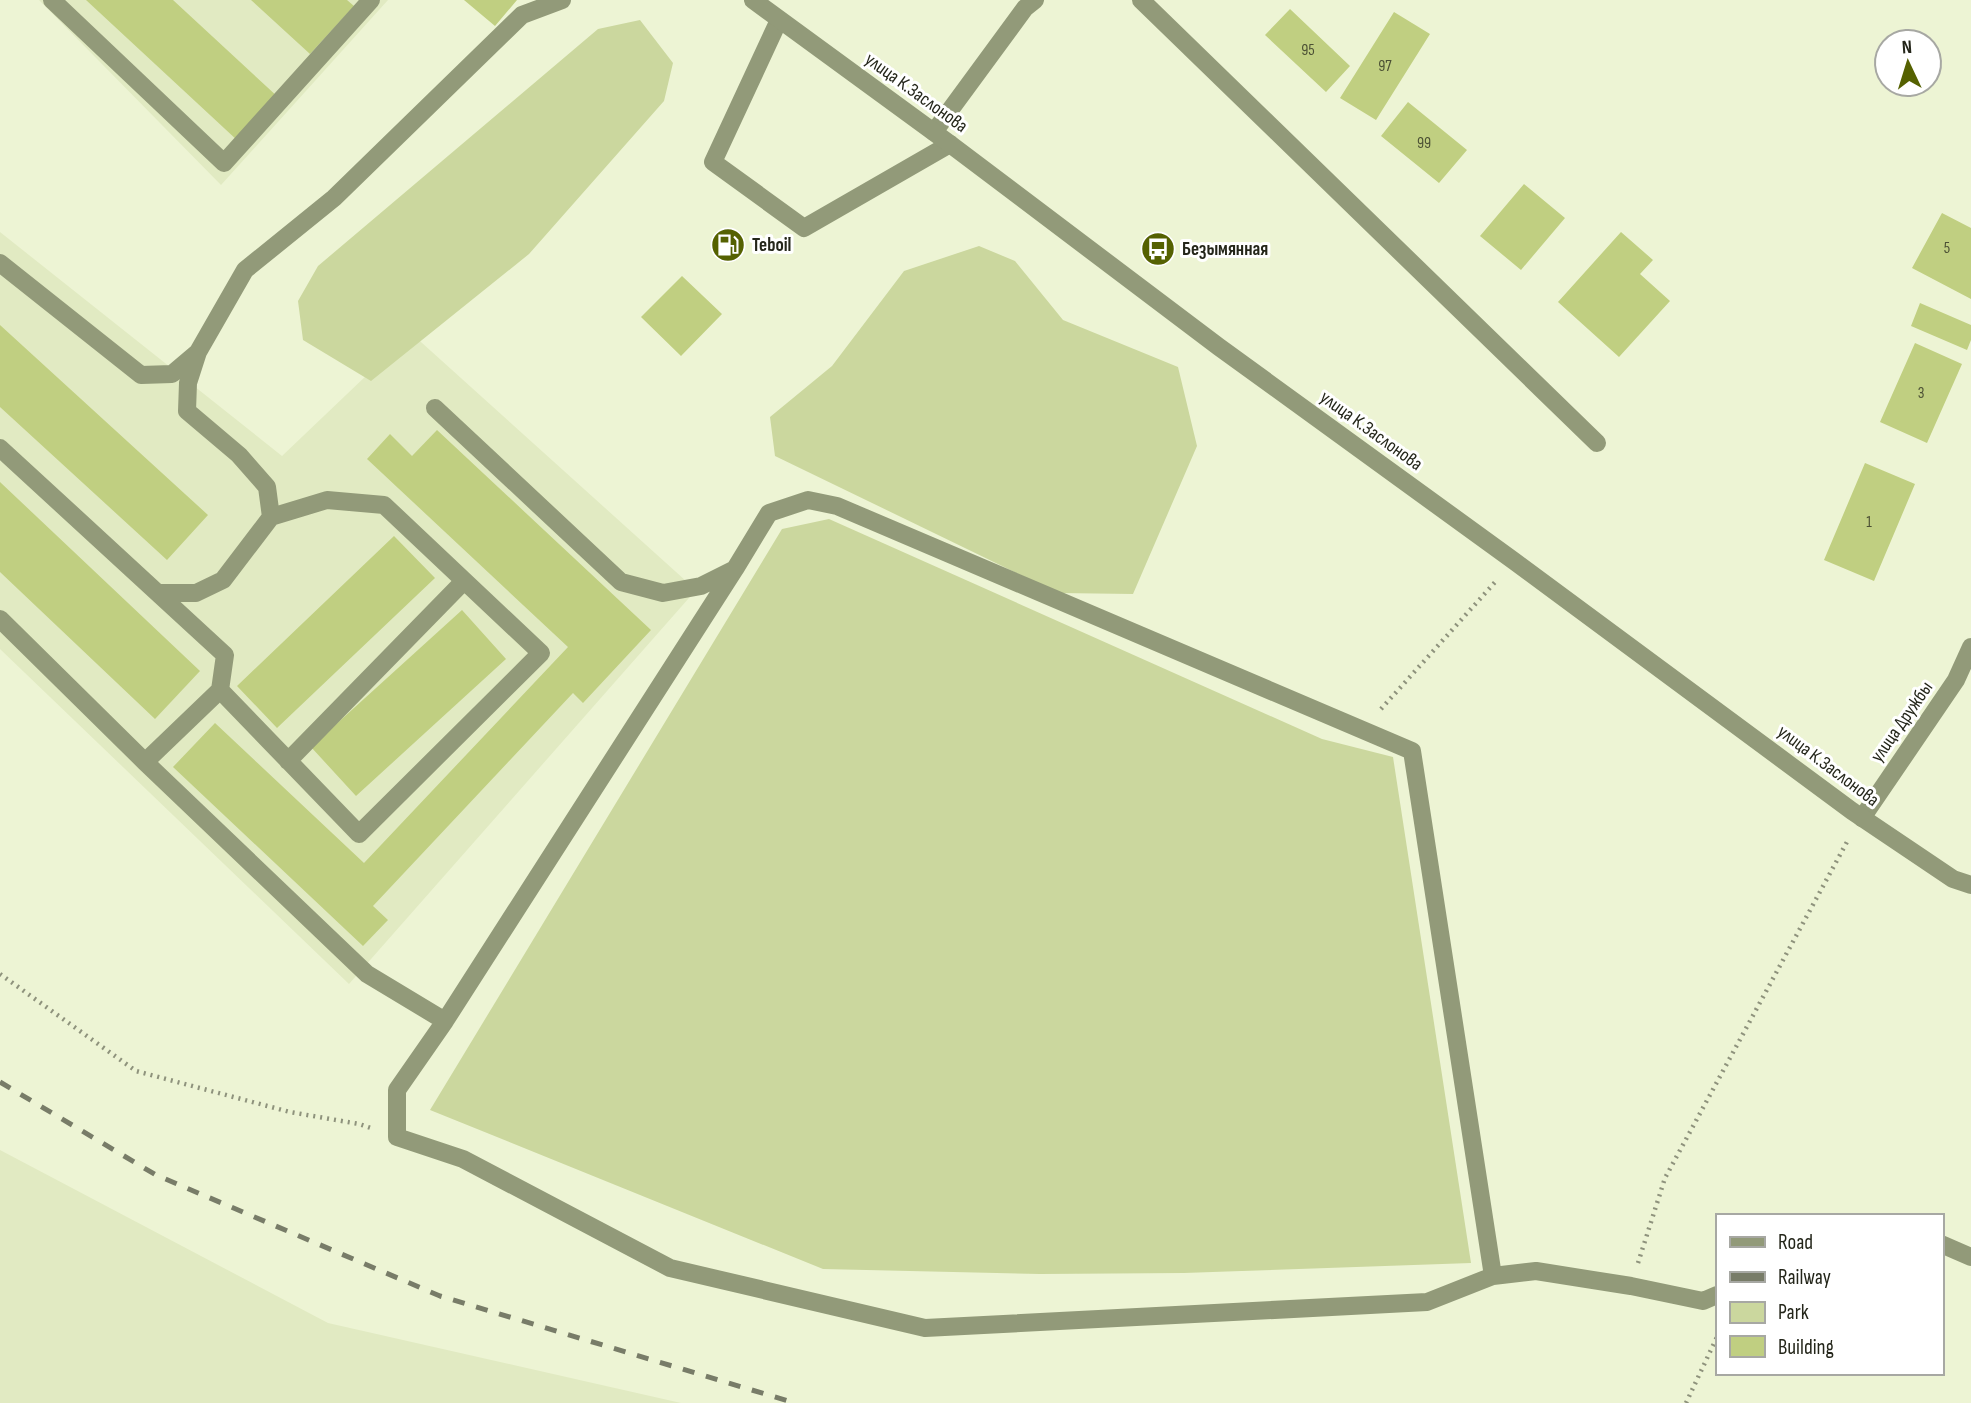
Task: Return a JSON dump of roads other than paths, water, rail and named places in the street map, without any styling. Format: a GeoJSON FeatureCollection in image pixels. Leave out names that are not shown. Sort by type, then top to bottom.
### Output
{"type":"FeatureCollection","features":[{"type":"Feature","properties":{"kind":"street"},"geometry":{"type":"LineString","coordinates":[[52,0],[224,163],[371,0]]}},
{"type":"Feature","properties":{"kind":"street"},"geometry":{"type":"LineString","coordinates":[[271,517],[267,487],[239,455],[187,411],[188,383],[198,352],[245,270],[334,198],[522,15],[562,0]]}},
{"type":"Feature","properties":{"kind":"street","name":"улица К.Заслонова"},"geometry":{"type":"LineString","coordinates":[[753,0],[1861,818],[1953,879],[1971,885]]}},
{"type":"Feature","properties":{"kind":"street"},"geometry":{"type":"LineString","coordinates":[[934,132],[1025,8],[1035,0]]}},
{"type":"Feature","properties":{"kind":"street"},"geometry":{"type":"LineString","coordinates":[[1141,0],[1597,443]]}},
{"type":"Feature","properties":{"kind":"street"},"geometry":{"type":"LineString","coordinates":[[779,20],[713,162],[804,228],[950,144]]}},
{"type":"Feature","properties":{"kind":"street"},"geometry":{"type":"LineString","coordinates":[[0,263],[141,375],[172,374],[198,352]]}},
{"type":"Feature","properties":{"kind":"street"},"geometry":{"type":"LineString","coordinates":[[435,408],[621,582],[663,593],[701,586],[735,569]]}},
{"type":"Feature","properties":{"kind":"street"},"geometry":{"type":"LineString","coordinates":[[0,448],[225,655],[220,691],[145,762]]}},
{"type":"Feature","properties":{"kind":"street"},"geometry":{"type":"LineString","coordinates":[[159,593],[196,593],[223,580],[271,517],[327,500],[384,505],[541,653],[359,834],[220,691]]}},
{"type":"Feature","properties":{"kind":"street"},"geometry":{"type":"LineString","coordinates":[[1493,1276],[1412,751],[837,506],[808,500],[769,513],[445,1021],[397,1090],[397,1137],[463,1159],[670,1268],[925,1328],[1427,1302],[1493,1276],[1535,1271],[1631,1286],[1703,1301],[1716,1295]]}},
{"type":"Feature","properties":{"kind":"street"},"geometry":{"type":"LineString","coordinates":[[288,761],[464,581]]}},
{"type":"Feature","properties":{"kind":"street"},"geometry":{"type":"LineString","coordinates":[[0,619],[367,974],[445,1021]]}},
{"type":"Feature","properties":{"kind":"street","name":"улица Дружбы"},"geometry":{"type":"LineString","coordinates":[[1861,818],[1956,680],[1971,647]]}},
{"type":"Feature","properties":{"kind":"street"},"geometry":{"type":"LineString","coordinates":[[1943,1245],[1971,1257]]}},
{"type":"Feature","properties":{"kind":"railway"},"geometry":{"type":"LineString","coordinates":[[0,1082],[156,1175],[440,1296],[795,1403]]}},
{"type":"Feature","properties":{"kind":"place","name":"Teboil"},"geometry":{"type":"Point","coordinates":[728,245]}},
{"type":"Feature","properties":{"kind":"place","name":"Безымянная"},"geometry":{"type":"Point","coordinates":[1158,249]}}]}
